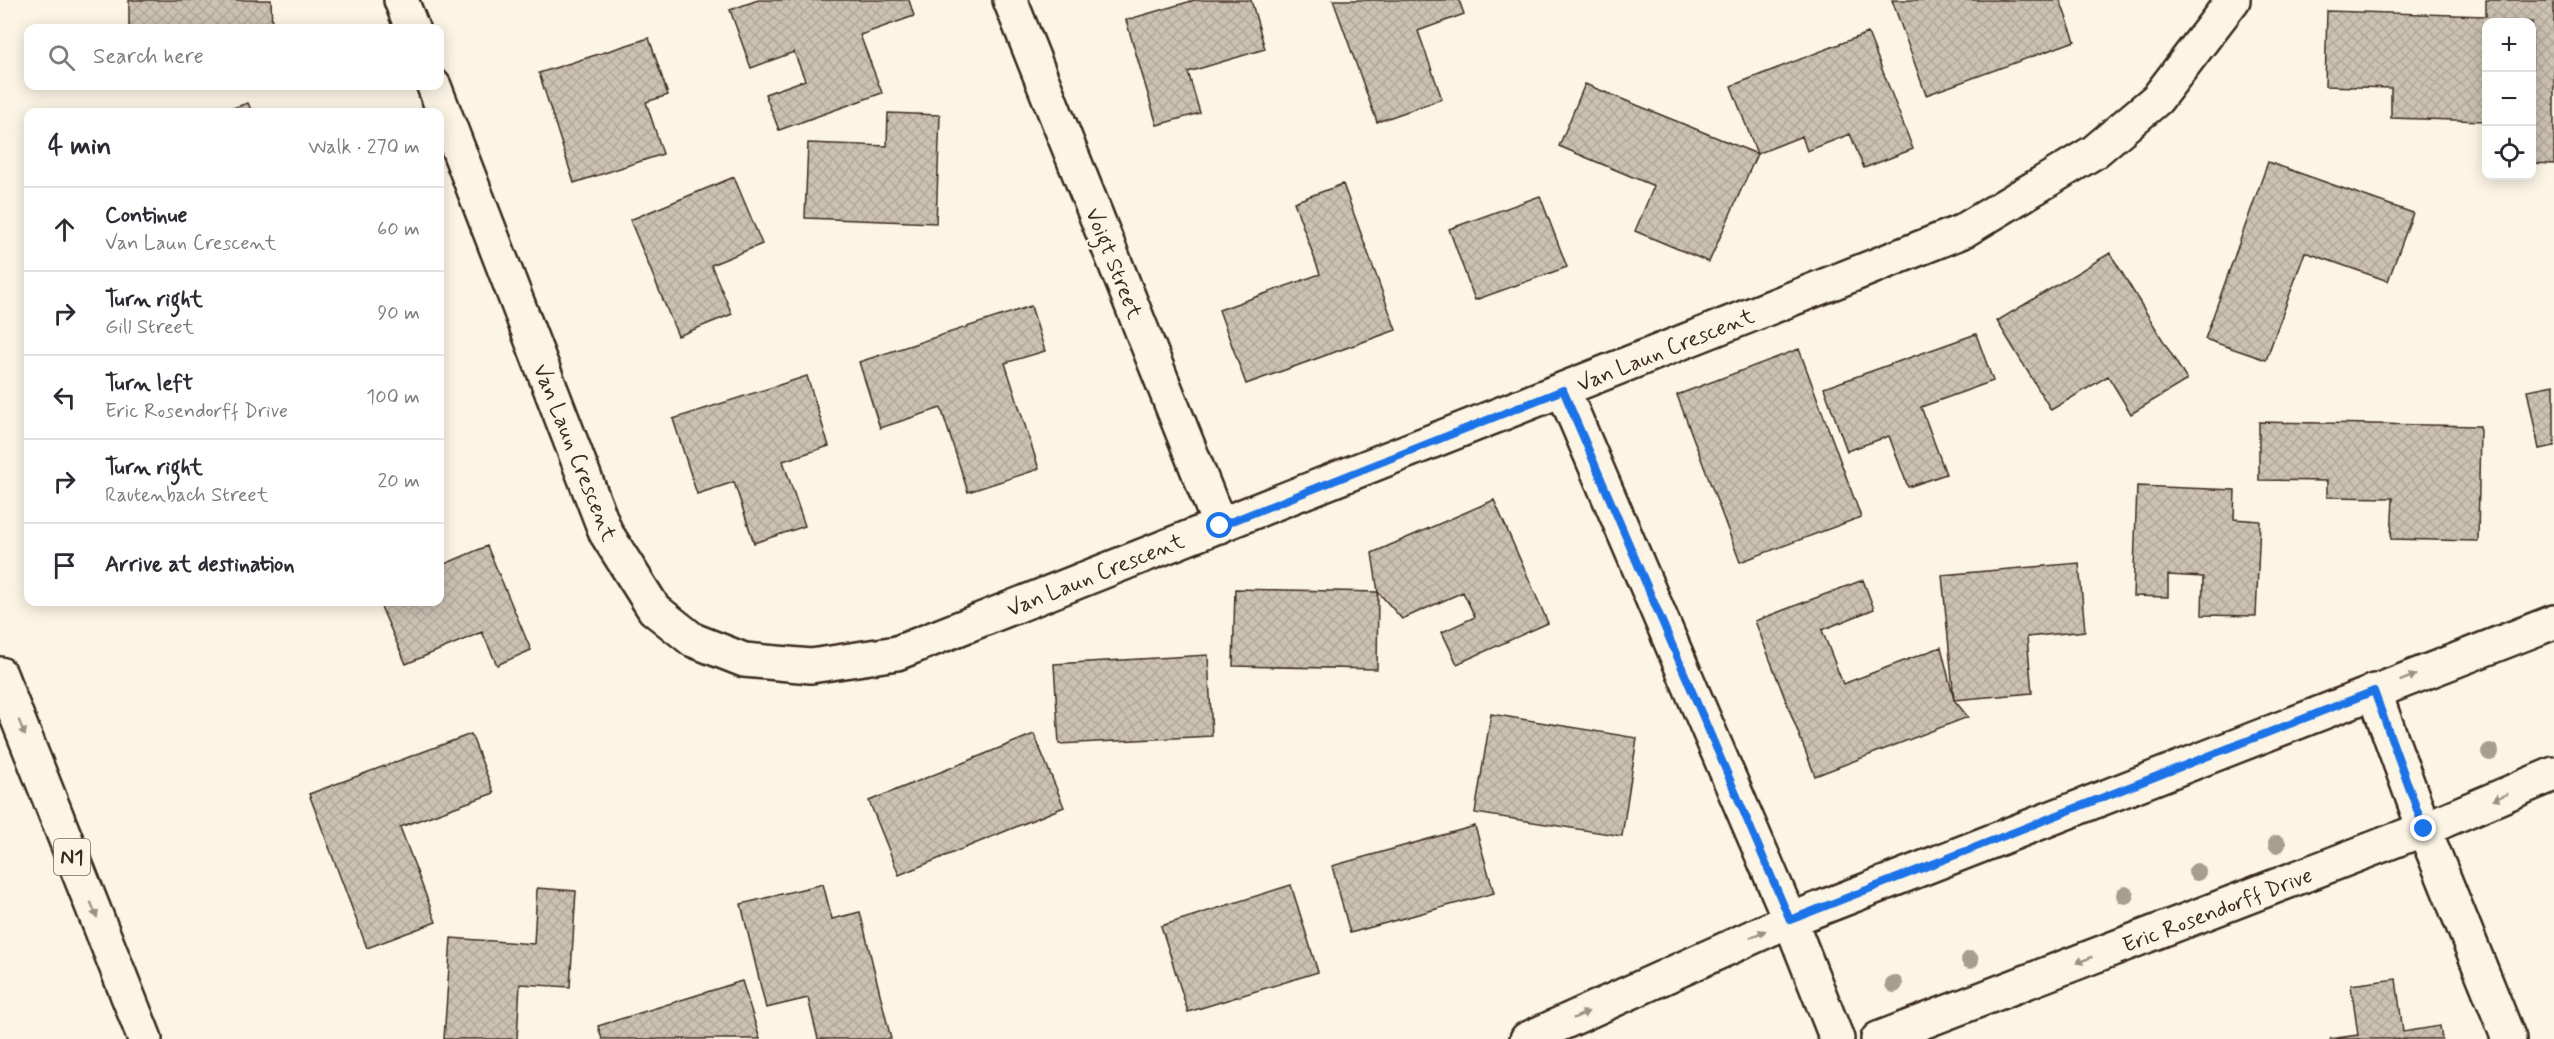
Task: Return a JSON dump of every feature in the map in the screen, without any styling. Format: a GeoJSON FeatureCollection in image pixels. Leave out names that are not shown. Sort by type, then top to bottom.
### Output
{"type":"FeatureCollection","features":[{"type":"Feature","properties":{"kind":"main road"},"geometry":{"type":"LineString","coordinates":[[401,0],[410,24]]}},
{"type":"Feature","properties":{"kind":"main road","name":"Van Laun Crescent"},"geometry":{"type":"LineString","coordinates":[[444,112],[606,533],[654,609],[693,640],[744,660],[812,666],[897,652],[1963,231],[2094,152],[2157,99],[2233,0]]}},
{"type":"Feature","properties":{"kind":"main road","name":"Voigt Street"},"geometry":{"type":"LineString","coordinates":[[1016,2],[1220,526]]}},
{"type":"Feature","properties":{"kind":"main road","name":"Van Laun Crescent"},"geometry":{"type":"LineString","coordinates":[[436,90],[442,108]]}},
{"type":"Feature","properties":{"kind":"main road"},"geometry":{"type":"LineString","coordinates":[[1563,390],[1790,920],[1837,1039]]}},
{"type":"Feature","properties":{"kind":"main road"},"geometry":{"type":"LineString","coordinates":[[1527,1039],[1790,920],[2554,622]]}},
{"type":"Feature","properties":{"kind":"main road","name":"N1"},"geometry":{"type":"LineString","coordinates":[[0,674],[145,1039]]}},
{"type":"Feature","properties":{"kind":"main road"},"geometry":{"type":"LineString","coordinates":[[2374,691],[2424,829],[2509,1039]]}},
{"type":"Feature","properties":{"kind":"main road","name":"Eric Rosendorff Drive"},"geometry":{"type":"LineString","coordinates":[[1878,1039],[2424,829],[2554,774]]}},
{"type":"Feature","properties":{"kind":"building"},"geometry":{"type":"Polygon","coordinates":[[[129,0],[271,0],[272,24],[129,24],[129,0]]]}},
{"type":"Feature","properties":{"kind":"building"},"geometry":{"type":"Polygon","coordinates":[[[758,0],[909,0],[914,16],[860,35],[882,93],[779,130],[765,94],[805,80],[794,52],[751,68],[730,10],[758,0]]]}},
{"type":"Feature","properties":{"kind":"building"},"geometry":{"type":"Polygon","coordinates":[[[1195,0],[1251,0],[1265,49],[1188,72],[1200,113],[1157,125],[1126,20],[1195,0]]]}},
{"type":"Feature","properties":{"kind":"building"},"geometry":{"type":"Polygon","coordinates":[[[1333,0],[1459,0],[1464,14],[1418,31],[1442,99],[1377,122],[1333,0]]]}},
{"type":"Feature","properties":{"kind":"building"},"geometry":{"type":"Polygon","coordinates":[[[1892,0],[2060,0],[2075,41],[1926,95],[1892,0]]]}},
{"type":"Feature","properties":{"kind":"building"},"geometry":{"type":"Polygon","coordinates":[[[2486,0],[2554,0],[2554,164],[2536,163],[2536,18],[2482,18],[2482,121],[2391,118],[2391,88],[2325,86],[2327,11],[2486,16],[2486,0]]]}},
{"type":"Feature","properties":{"kind":"building"},"geometry":{"type":"Polygon","coordinates":[[[1868,33],[1913,149],[1864,168],[1850,134],[1807,151],[1802,136],[1757,154],[1731,86],[1868,33]]]}},
{"type":"Feature","properties":{"kind":"building"},"geometry":{"type":"Polygon","coordinates":[[[649,38],[668,95],[646,102],[663,154],[574,183],[539,73],[649,38]]]}},
{"type":"Feature","properties":{"kind":"building"},"geometry":{"type":"Polygon","coordinates":[[[1585,84],[1757,154],[1709,262],[1635,231],[1654,186],[1559,146],[1585,84]]]}},
{"type":"Feature","properties":{"kind":"building"},"geometry":{"type":"Polygon","coordinates":[[[248,103],[250,108],[233,108],[248,103]]]}},
{"type":"Feature","properties":{"kind":"building"},"geometry":{"type":"Polygon","coordinates":[[[888,113],[940,115],[936,223],[805,218],[808,143],[887,146],[888,113]]]}},
{"type":"Feature","properties":{"kind":"building"},"geometry":{"type":"Polygon","coordinates":[[[2268,162],[2413,213],[2388,281],[2305,252],[2266,360],[2205,339],[2268,162]]]}},
{"type":"Feature","properties":{"kind":"building"},"geometry":{"type":"Polygon","coordinates":[[[734,177],[762,244],[711,265],[732,314],[678,336],[630,220],[734,177]]]}},
{"type":"Feature","properties":{"kind":"building"},"geometry":{"type":"Polygon","coordinates":[[[1343,184],[1396,330],[1246,384],[1219,310],[1320,274],[1294,202],[1343,184]]]}},
{"type":"Feature","properties":{"kind":"building"},"geometry":{"type":"Polygon","coordinates":[[[1540,196],[1567,267],[1475,300],[1449,229],[1540,196]]]}},
{"type":"Feature","properties":{"kind":"building"},"geometry":{"type":"Polygon","coordinates":[[[2110,253],[2187,380],[2131,414],[2108,376],[2051,410],[1997,321],[2110,253]]]}},
{"type":"Feature","properties":{"kind":"building"},"geometry":{"type":"Polygon","coordinates":[[[1031,306],[1045,351],[1005,363],[1039,469],[968,492],[941,408],[880,428],[859,362],[1031,306]]]}},
{"type":"Feature","properties":{"kind":"building"},"geometry":{"type":"Polygon","coordinates":[[[1976,334],[1993,381],[1921,407],[1946,474],[1908,487],[1889,436],[1847,451],[1824,388],[1976,334]]]}},
{"type":"Feature","properties":{"kind":"building"},"geometry":{"type":"Polygon","coordinates":[[[1799,349],[1861,517],[1740,562],[1677,395],[1799,349]]]}},
{"type":"Feature","properties":{"kind":"building"},"geometry":{"type":"Polygon","coordinates":[[[807,376],[829,446],[783,461],[805,526],[754,543],[734,482],[697,494],[673,419],[807,376]]]}},
{"type":"Feature","properties":{"kind":"building"},"geometry":{"type":"Polygon","coordinates":[[[2554,385],[2554,446],[2539,449],[2527,390],[2554,385]]]}},
{"type":"Feature","properties":{"kind":"building"},"geometry":{"type":"Polygon","coordinates":[[[2259,422],[2480,426],[2478,541],[2391,539],[2393,498],[2327,497],[2327,481],[2259,480],[2259,422]]]}},
{"type":"Feature","properties":{"kind":"building"},"geometry":{"type":"Polygon","coordinates":[[[2137,486],[2235,490],[2234,519],[2260,521],[2256,616],[2202,615],[2203,577],[2168,575],[2168,597],[2133,596],[2137,486]]]}},
{"type":"Feature","properties":{"kind":"building"},"geometry":{"type":"Polygon","coordinates":[[[1494,500],[1548,623],[1457,664],[1442,632],[1475,617],[1463,592],[1402,619],[1378,592],[1372,553],[1494,500]]]}},
{"type":"Feature","properties":{"kind":"building"},"geometry":{"type":"Polygon","coordinates":[[[487,546],[531,650],[497,665],[482,632],[406,664],[381,606],[444,606],[444,564],[487,546]]]}},
{"type":"Feature","properties":{"kind":"building"},"geometry":{"type":"Polygon","coordinates":[[[2079,563],[2085,631],[2027,637],[2032,693],[1954,700],[1942,575],[2079,563]]]}},
{"type":"Feature","properties":{"kind":"building"},"geometry":{"type":"Polygon","coordinates":[[[1863,580],[1874,609],[1822,630],[1843,684],[1941,647],[1954,700],[1968,717],[1815,776],[1755,621],[1863,580]]]}},
{"type":"Feature","properties":{"kind":"building"},"geometry":{"type":"Polygon","coordinates":[[[1235,589],[1378,592],[1377,669],[1233,666],[1235,589]]]}},
{"type":"Feature","properties":{"kind":"building"},"geometry":{"type":"Polygon","coordinates":[[[1208,655],[1212,736],[1059,744],[1054,664],[1208,655]]]}},
{"type":"Feature","properties":{"kind":"building"},"geometry":{"type":"Polygon","coordinates":[[[1491,714],[1637,738],[1622,836],[1475,813],[1491,714]]]}},
{"type":"Feature","properties":{"kind":"building"},"geometry":{"type":"Polygon","coordinates":[[[471,734],[494,793],[400,827],[436,922],[367,948],[309,794],[471,734]]]}},
{"type":"Feature","properties":{"kind":"building"},"geometry":{"type":"Polygon","coordinates":[[[1034,734],[1064,807],[899,875],[869,801],[1034,734]]]}},
{"type":"Feature","properties":{"kind":"building"},"geometry":{"type":"Polygon","coordinates":[[[1475,826],[1494,893],[1350,933],[1332,866],[1475,826]]]}},
{"type":"Feature","properties":{"kind":"building"},"geometry":{"type":"Polygon","coordinates":[[[823,884],[832,919],[860,912],[891,1039],[818,1039],[808,998],[766,1008],[741,904],[823,884]]]}},
{"type":"Feature","properties":{"kind":"building"},"geometry":{"type":"Polygon","coordinates":[[[1291,885],[1318,972],[1188,1012],[1161,926],[1291,885]]]}},
{"type":"Feature","properties":{"kind":"building"},"geometry":{"type":"Polygon","coordinates":[[[537,888],[576,891],[570,987],[520,984],[517,1039],[444,1039],[451,938],[534,944],[537,888]]]}},
{"type":"Feature","properties":{"kind":"building"},"geometry":{"type":"Polygon","coordinates":[[[2396,979],[2403,1032],[2440,1026],[2442,1039],[2329,1039],[2358,1035],[2351,985],[2396,979]]]}},
{"type":"Feature","properties":{"kind":"building"},"geometry":{"type":"Polygon","coordinates":[[[742,981],[760,1039],[602,1039],[598,1026],[742,981]]]}},
{"type":"Feature","properties":{"kind":"route"},"geometry":{"type":"LineString","coordinates":[[1220,526],[1563,390],[1790,920],[2374,691],[2424,829]]}}]}
